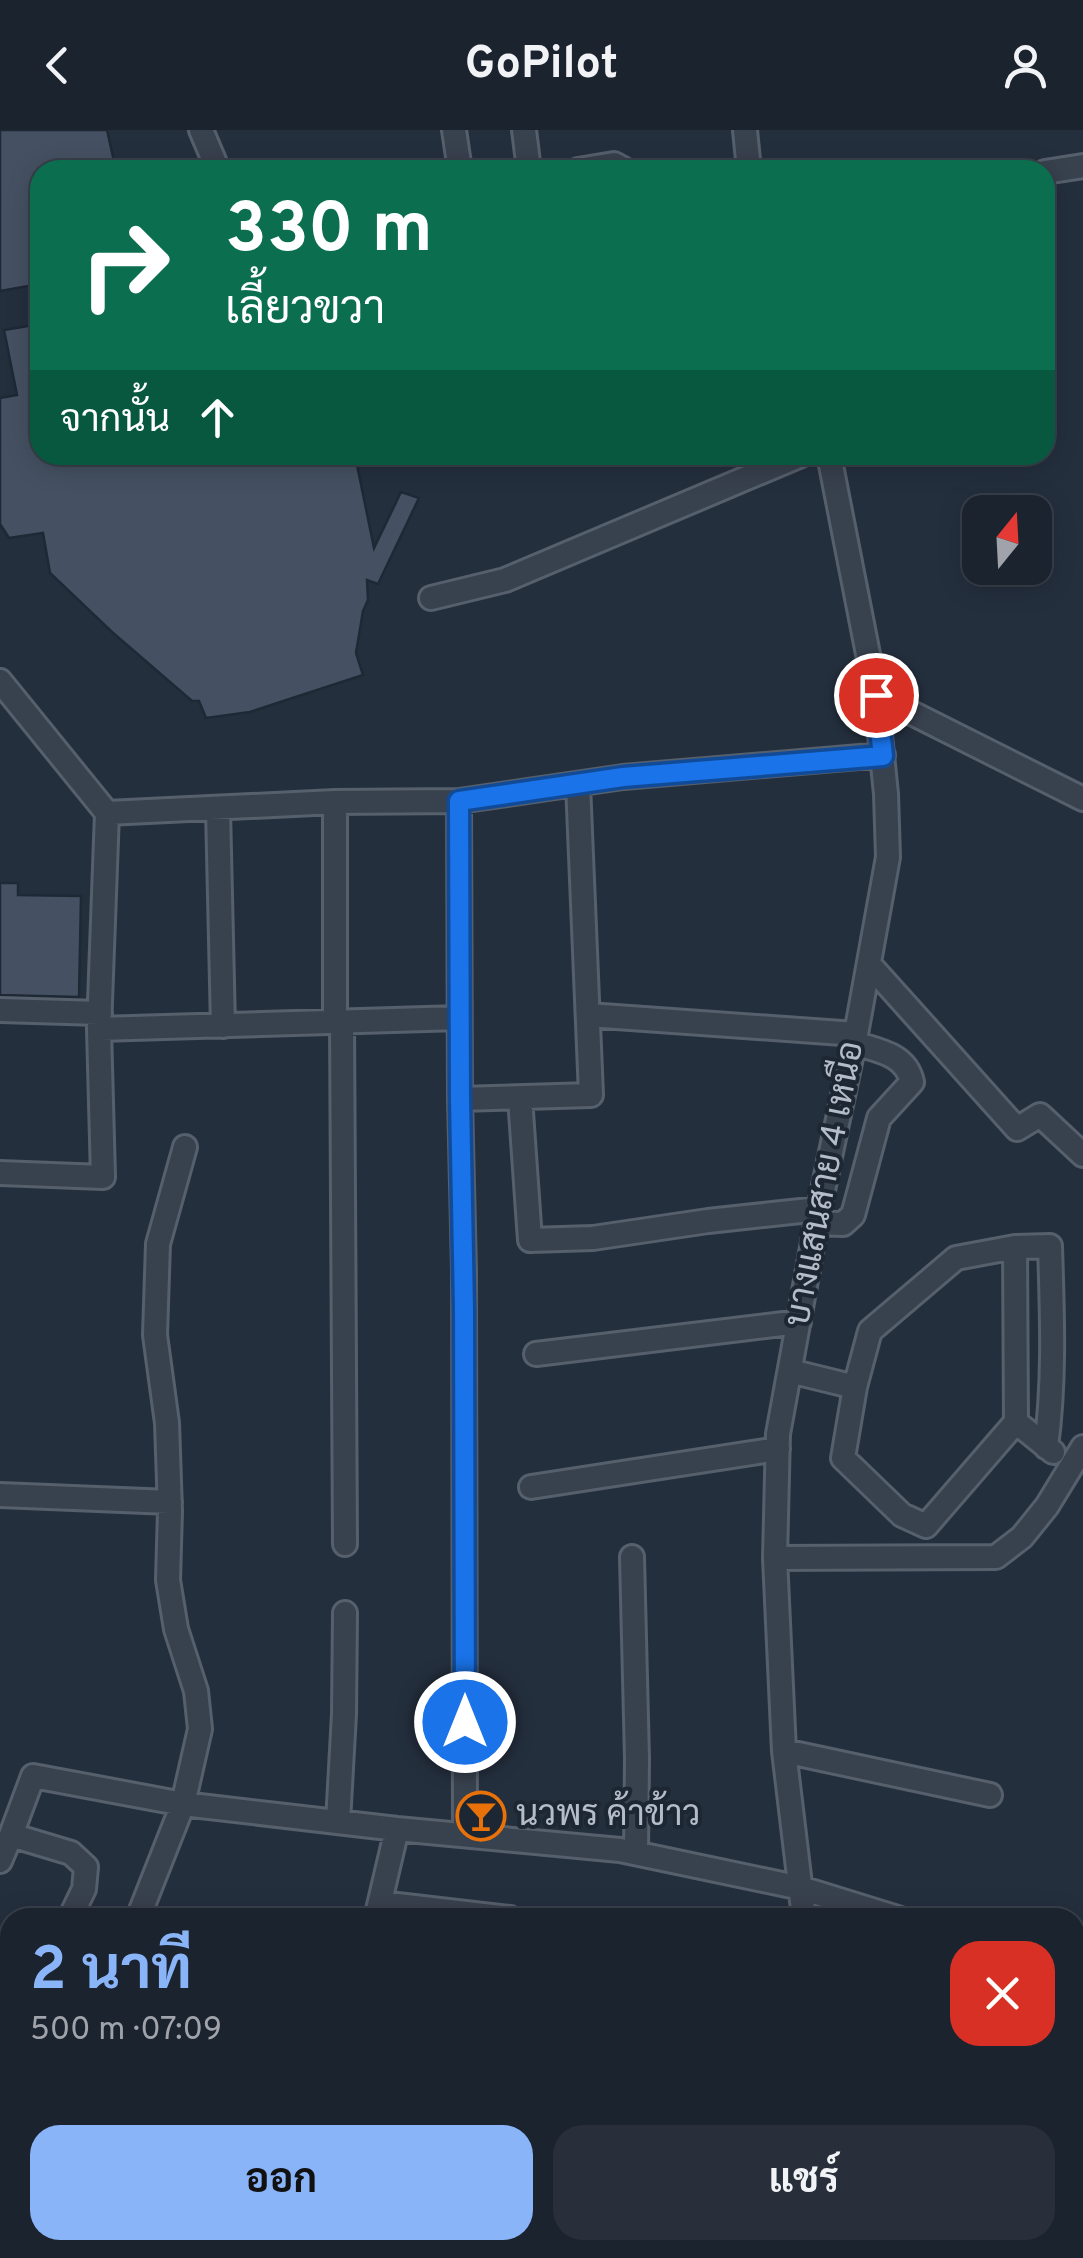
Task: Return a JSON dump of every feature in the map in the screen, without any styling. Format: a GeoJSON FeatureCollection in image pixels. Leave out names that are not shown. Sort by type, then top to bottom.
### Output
{"type":"FeatureCollection","features":[{"type":"Feature","properties":{"kind":"street"},"geometry":{"type":"LineString","coordinates":[[201,130],[214,160]]}},
{"type":"Feature","properties":{"kind":"street"},"geometry":{"type":"LineString","coordinates":[[454,130],[458,160]]}},
{"type":"Feature","properties":{"kind":"street"},"geometry":{"type":"LineString","coordinates":[[524,130],[528,160]]}},
{"type":"Feature","properties":{"kind":"street"},"geometry":{"type":"LineString","coordinates":[[745,130],[749,160]]}},
{"type":"Feature","properties":{"kind":"street"},"geometry":{"type":"LineString","coordinates":[[1055,170],[1083,166]]}},
{"type":"Feature","properties":{"kind":"street"},"geometry":{"type":"LineString","coordinates":[[432,598],[504,580],[778,465]]}},
{"type":"Feature","properties":{"kind":"street","name":"บางแสนสาย 4 เหนือ"},"geometry":{"type":"LineString","coordinates":[[803,1908],[784,1751],[775,1558],[778,1449],[818,1216],[888,857],[876,695],[832,465]]}},
{"type":"Feature","properties":{"kind":"street"},"geometry":{"type":"LineString","coordinates":[[0,681],[106,813],[100,1021],[103,1177],[0,1173]]}},
{"type":"Feature","properties":{"kind":"street"},"geometry":{"type":"LineString","coordinates":[[876,695],[1083,798]]}},
{"type":"Feature","properties":{"kind":"street"},"geometry":{"type":"LineString","coordinates":[[106,813],[335,802],[459,801],[623,777],[883,756]]}},
{"type":"Feature","properties":{"kind":"street"},"geometry":{"type":"LineString","coordinates":[[460,1099],[591,1096],[578,784]]}},
{"type":"Feature","properties":{"kind":"street"},"geometry":{"type":"LineString","coordinates":[[459,801],[465,1835]]}},
{"type":"Feature","properties":{"kind":"street"},"geometry":{"type":"LineString","coordinates":[[335,802],[345,1544]]}},
{"type":"Feature","properties":{"kind":"street"},"geometry":{"type":"LineString","coordinates":[[218,809],[223,1026]]}},
{"type":"Feature","properties":{"kind":"street"},"geometry":{"type":"LineString","coordinates":[[868,964],[1017,1129],[1040,1116],[1083,1155]]}},
{"type":"Feature","properties":{"kind":"street"},"geometry":{"type":"LineString","coordinates":[[0,1010],[100,1021],[223,1026],[459,1018]]}},
{"type":"Feature","properties":{"kind":"street"},"geometry":{"type":"LineString","coordinates":[[520,1098],[530,1240],[594,1238],[708,1221],[818,1216],[843,1224],[853,1215],[879,1118],[912,1082],[906,1066],[896,1057],[855,1039],[588,1015]]}},
{"type":"Feature","properties":{"kind":"street"},"geometry":{"type":"LineString","coordinates":[[142,1908],[184,1804],[200,1729],[196,1692],[176,1630],[168,1580],[167,1423],[155,1334],[158,1244],[185,1147]]}},
{"type":"Feature","properties":{"kind":"street"},"geometry":{"type":"LineString","coordinates":[[1015,1247],[1016,1422],[926,1526],[902,1515],[843,1458],[855,1387],[870,1331],[956,1258],[1015,1247],[1050,1246],[1051,1413],[1046,1447]]}},
{"type":"Feature","properties":{"kind":"street"},"geometry":{"type":"LineString","coordinates":[[536,1354],[799,1322]]}},
{"type":"Feature","properties":{"kind":"street"},"geometry":{"type":"LineString","coordinates":[[790,1371],[855,1387]]}},
{"type":"Feature","properties":{"kind":"street"},"geometry":{"type":"LineString","coordinates":[[775,1558],[996,1557],[1022,1537],[1048,1506],[1077,1457],[1046,1447],[1016,1422]]}},
{"type":"Feature","properties":{"kind":"street"},"geometry":{"type":"LineString","coordinates":[[531,1487],[778,1449]]}},
{"type":"Feature","properties":{"kind":"street"},"geometry":{"type":"LineString","coordinates":[[0,1495],[170,1502]]}},
{"type":"Feature","properties":{"kind":"street"},"geometry":{"type":"LineString","coordinates":[[632,1557],[638,1759],[636,1853]]}},
{"type":"Feature","properties":{"kind":"street"},"geometry":{"type":"LineString","coordinates":[[338,1822],[344,1614]]}},
{"type":"Feature","properties":{"kind":"street"},"geometry":{"type":"LineString","coordinates":[[784,1751],[990,1795]]}},
{"type":"Feature","properties":{"kind":"street"},"geometry":{"type":"LineString","coordinates":[[0,1861],[33,1776],[184,1804],[620,1850],[801,1888],[866,1908]]}},
{"type":"Feature","properties":{"kind":"street"},"geometry":{"type":"LineString","coordinates":[[378,1908],[398,1829]]}},
{"type":"Feature","properties":{"kind":"street"},"geometry":{"type":"LineString","coordinates":[[11,1835],[71,1853],[86,1868],[84,1889],[75,1908]]}},
{"type":"Feature","properties":{"kind":"building"},"geometry":{"type":"Polygon","coordinates":[[[0,130],[107,130],[114,160],[30,160],[30,286],[0,291],[0,130]]]}},
{"type":"Feature","properties":{"kind":"building"},"geometry":{"type":"Polygon","coordinates":[[[30,326],[30,465],[357,465],[374,548],[401,492],[419,498],[378,584],[367,580],[368,600],[356,653],[363,675],[250,712],[206,718],[199,701],[192,701],[50,573],[43,533],[9,538],[0,524],[0,398],[17,395],[4,330],[30,326]]]}},
{"type":"Feature","properties":{"kind":"building"},"geometry":{"type":"Polygon","coordinates":[[[0,883],[18,883],[18,895],[81,896],[79,997],[0,995],[0,883]]]}},
{"type":"Feature","properties":{"kind":"place","name":"นวพร ค้าข้าว"},"geometry":{"type":"Point","coordinates":[481,1816]}},
{"type":"Feature","properties":{"kind":"route"},"geometry":{"type":"LineString","coordinates":[[465,1722],[459,801],[623,777],[883,756],[876,695]]}}]}
